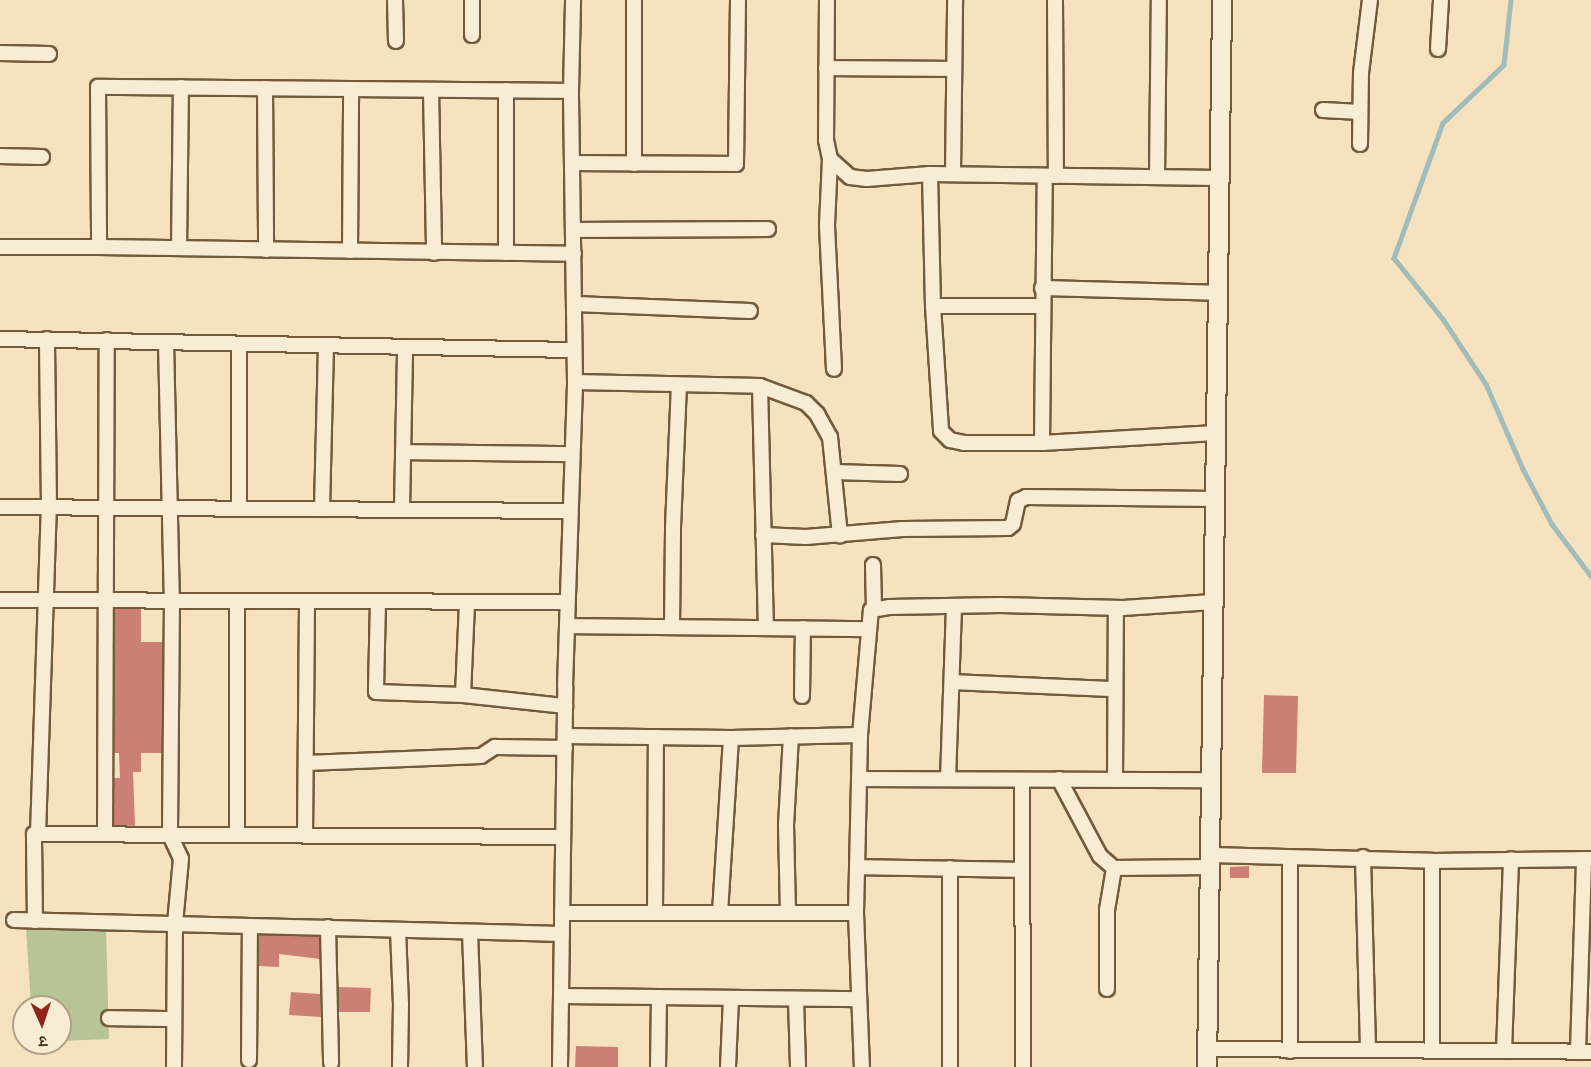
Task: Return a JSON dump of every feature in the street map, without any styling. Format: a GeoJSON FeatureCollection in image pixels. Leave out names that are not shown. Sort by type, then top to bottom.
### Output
{"type":"FeatureCollection","features":[{"type":"Feature","properties":{"kind":"street"},"geometry":{"type":"LineString","coordinates":[[395,0],[396,41]]}},
{"type":"Feature","properties":{"kind":"street"},"geometry":{"type":"LineString","coordinates":[[472,0],[472,35]]}},
{"type":"Feature","properties":{"kind":"street"},"geometry":{"type":"LineString","coordinates":[[560,1067],[567,602],[575,304],[571,91],[573,0]]}},
{"type":"Feature","properties":{"kind":"street"},"geometry":{"type":"LineString","coordinates":[[634,0],[634,164]]}},
{"type":"Feature","properties":{"kind":"street"},"geometry":{"type":"LineString","coordinates":[[572,163],[736,165],[738,0]]}},
{"type":"Feature","properties":{"kind":"street"},"geometry":{"type":"LineString","coordinates":[[827,0],[826,140],[830,159],[827,226],[834,369]]}},
{"type":"Feature","properties":{"kind":"street"},"geometry":{"type":"LineString","coordinates":[[953,174],[955,0]]}},
{"type":"Feature","properties":{"kind":"street"},"geometry":{"type":"LineString","coordinates":[[1042,443],[1042,288],[1050,176],[1055,0]]}},
{"type":"Feature","properties":{"kind":"street"},"geometry":{"type":"LineString","coordinates":[[1158,177],[1159,0]]}},
{"type":"Feature","properties":{"kind":"street"},"geometry":{"type":"LineString","coordinates":[[1059,779],[1100,856],[1114,868],[1210,861],[1290,858],[1432,861],[1587,859],[1585,1052],[1290,1051],[1207,1058],[1210,861],[1213,602],[1216,433],[1217,292],[1222,0]]}},
{"type":"Feature","properties":{"kind":"street"},"geometry":{"type":"LineString","coordinates":[[1360,144],[1361,74],[1370,0]]}},
{"type":"Feature","properties":{"kind":"street"},"geometry":{"type":"LineString","coordinates":[[1438,49],[1442,0]]}},
{"type":"Feature","properties":{"kind":"street"},"geometry":{"type":"LineString","coordinates":[[0,53],[49,54]]}},
{"type":"Feature","properties":{"kind":"street"},"geometry":{"type":"LineString","coordinates":[[826,68],[954,69]]}},
{"type":"Feature","properties":{"kind":"street"},"geometry":{"type":"LineString","coordinates":[[99,247],[98,87],[571,91]]}},
{"type":"Feature","properties":{"kind":"street"},"geometry":{"type":"LineString","coordinates":[[179,249],[182,87]]}},
{"type":"Feature","properties":{"kind":"street"},"geometry":{"type":"LineString","coordinates":[[265,88],[266,250]]}},
{"type":"Feature","properties":{"kind":"street"},"geometry":{"type":"LineString","coordinates":[[350,251],[351,89]]}},
{"type":"Feature","properties":{"kind":"street"},"geometry":{"type":"LineString","coordinates":[[431,90],[434,252]]}},
{"type":"Feature","properties":{"kind":"street"},"geometry":{"type":"LineString","coordinates":[[506,90],[506,254]]}},
{"type":"Feature","properties":{"kind":"street"},"geometry":{"type":"LineString","coordinates":[[1323,110],[1360,112]]}},
{"type":"Feature","properties":{"kind":"street"},"geometry":{"type":"LineString","coordinates":[[0,156],[42,157]]}},
{"type":"Feature","properties":{"kind":"street"},"geometry":{"type":"LineString","coordinates":[[830,159],[850,177],[867,179],[930,174],[1219,178]]}},
{"type":"Feature","properties":{"kind":"street"},"geometry":{"type":"LineString","coordinates":[[930,174],[933,306],[941,431],[950,440],[964,443],[1042,443],[1216,433]]}},
{"type":"Feature","properties":{"kind":"street"},"geometry":{"type":"LineString","coordinates":[[573,230],[768,229]]}},
{"type":"Feature","properties":{"kind":"street"},"geometry":{"type":"LineString","coordinates":[[0,247],[574,254]]}},
{"type":"Feature","properties":{"kind":"street"},"geometry":{"type":"LineString","coordinates":[[1042,288],[1217,292]]}},
{"type":"Feature","properties":{"kind":"street"},"geometry":{"type":"LineString","coordinates":[[575,304],[750,311]]}},
{"type":"Feature","properties":{"kind":"street"},"geometry":{"type":"LineString","coordinates":[[933,306],[1042,306]]}},
{"type":"Feature","properties":{"kind":"street"},"geometry":{"type":"LineString","coordinates":[[0,339],[574,350]]}},
{"type":"Feature","properties":{"kind":"street"},"geometry":{"type":"LineString","coordinates":[[38,834],[49,507],[47,339]]}},
{"type":"Feature","properties":{"kind":"street"},"geometry":{"type":"LineString","coordinates":[[105,834],[108,600],[107,340]]}},
{"type":"Feature","properties":{"kind":"street"},"geometry":{"type":"LineString","coordinates":[[166,342],[168,508],[172,601],[170,835],[181,859],[175,924],[174,1067]]}},
{"type":"Feature","properties":{"kind":"street"},"geometry":{"type":"LineString","coordinates":[[239,344],[239,508]]}},
{"type":"Feature","properties":{"kind":"street"},"geometry":{"type":"LineString","coordinates":[[322,509],[326,346]]}},
{"type":"Feature","properties":{"kind":"street"},"geometry":{"type":"LineString","coordinates":[[402,509],[405,348]]}},
{"type":"Feature","properties":{"kind":"street"},"geometry":{"type":"LineString","coordinates":[[574,382],[679,387],[760,386],[806,403],[817,414],[830,437],[840,535]]}},
{"type":"Feature","properties":{"kind":"street"},"geometry":{"type":"LineString","coordinates":[[760,386],[766,627]]}},
{"type":"Feature","properties":{"kind":"street"},"geometry":{"type":"LineString","coordinates":[[672,627],[673,527],[679,387]]}},
{"type":"Feature","properties":{"kind":"street"},"geometry":{"type":"LineString","coordinates":[[403,452],[571,454]]}},
{"type":"Feature","properties":{"kind":"street"},"geometry":{"type":"LineString","coordinates":[[834,472],[900,474]]}},
{"type":"Feature","properties":{"kind":"street"},"geometry":{"type":"LineString","coordinates":[[763,535],[806,537],[903,529],[1008,528],[1013,524],[1018,501],[1026,497],[1215,499]]}},
{"type":"Feature","properties":{"kind":"street"},"geometry":{"type":"LineString","coordinates":[[0,507],[570,511]]}},
{"type":"Feature","properties":{"kind":"street"},"geometry":{"type":"LineString","coordinates":[[862,1067],[856,913],[857,867],[860,735],[868,629],[870,613],[874,608],[873,565]]}},
{"type":"Feature","properties":{"kind":"street"},"geometry":{"type":"LineString","coordinates":[[0,600],[567,602]]}},
{"type":"Feature","properties":{"kind":"street"},"geometry":{"type":"LineString","coordinates":[[237,601],[237,835]]}},
{"type":"Feature","properties":{"kind":"street"},"geometry":{"type":"LineString","coordinates":[[305,836],[307,601]]}},
{"type":"Feature","properties":{"kind":"street"},"geometry":{"type":"LineString","coordinates":[[378,602],[376,692],[463,695],[565,706]]}},
{"type":"Feature","properties":{"kind":"street"},"geometry":{"type":"LineString","coordinates":[[463,695],[468,602]]}},
{"type":"Feature","properties":{"kind":"street"},"geometry":{"type":"LineString","coordinates":[[874,608],[954,606],[1116,608],[1213,602]]}},
{"type":"Feature","properties":{"kind":"street"},"geometry":{"type":"LineString","coordinates":[[948,779],[954,606]]}},
{"type":"Feature","properties":{"kind":"street"},"geometry":{"type":"LineString","coordinates":[[1115,780],[1116,608]]}},
{"type":"Feature","properties":{"kind":"street"},"geometry":{"type":"LineString","coordinates":[[567,626],[868,629]]}},
{"type":"Feature","properties":{"kind":"street"},"geometry":{"type":"LineString","coordinates":[[802,696],[803,628]]}},
{"type":"Feature","properties":{"kind":"street"},"geometry":{"type":"LineString","coordinates":[[952,682],[1115,689]]}},
{"type":"Feature","properties":{"kind":"street"},"geometry":{"type":"LineString","coordinates":[[306,763],[481,756],[495,747],[565,742],[656,738],[860,735]]}},
{"type":"Feature","properties":{"kind":"street"},"geometry":{"type":"LineString","coordinates":[[788,913],[786,825],[791,736]]}},
{"type":"Feature","properties":{"kind":"street"},"geometry":{"type":"LineString","coordinates":[[655,913],[656,738]]}},
{"type":"Feature","properties":{"kind":"street"},"geometry":{"type":"LineString","coordinates":[[720,913],[731,738]]}},
{"type":"Feature","properties":{"kind":"street"},"geometry":{"type":"LineString","coordinates":[[859,779],[1211,780]]}},
{"type":"Feature","properties":{"kind":"street"},"geometry":{"type":"LineString","coordinates":[[1022,780],[1023,1067]]}},
{"type":"Feature","properties":{"kind":"street"},"geometry":{"type":"LineString","coordinates":[[35,921],[34,834],[563,837]]}},
{"type":"Feature","properties":{"kind":"street"},"geometry":{"type":"LineString","coordinates":[[1290,858],[1290,1051]]}},
{"type":"Feature","properties":{"kind":"street"},"geometry":{"type":"LineString","coordinates":[[1363,858],[1368,1050]]}},
{"type":"Feature","properties":{"kind":"street"},"geometry":{"type":"LineString","coordinates":[[1504,1052],[1511,859]]}},
{"type":"Feature","properties":{"kind":"street"},"geometry":{"type":"LineString","coordinates":[[1432,861],[1432,1051]]}},
{"type":"Feature","properties":{"kind":"street"},"geometry":{"type":"LineString","coordinates":[[857,867],[1022,870]]}},
{"type":"Feature","properties":{"kind":"street"},"geometry":{"type":"LineString","coordinates":[[950,868],[950,1067]]}},
{"type":"Feature","properties":{"kind":"street"},"geometry":{"type":"LineString","coordinates":[[1107,989],[1107,910],[1114,868]]}},
{"type":"Feature","properties":{"kind":"street"},"geometry":{"type":"LineString","coordinates":[[562,913],[856,913]]}},
{"type":"Feature","properties":{"kind":"street"},"geometry":{"type":"LineString","coordinates":[[14,920],[562,934]]}},
{"type":"Feature","properties":{"kind":"street"},"geometry":{"type":"LineString","coordinates":[[249,1060],[250,926]]}},
{"type":"Feature","properties":{"kind":"street"},"geometry":{"type":"LineString","coordinates":[[328,927],[332,1063]]}},
{"type":"Feature","properties":{"kind":"street"},"geometry":{"type":"LineString","coordinates":[[398,930],[401,1004],[400,1067]]}},
{"type":"Feature","properties":{"kind":"street"},"geometry":{"type":"LineString","coordinates":[[470,932],[475,1067]]}},
{"type":"Feature","properties":{"kind":"street"},"geometry":{"type":"LineString","coordinates":[[561,996],[860,999]]}},
{"type":"Feature","properties":{"kind":"street"},"geometry":{"type":"LineString","coordinates":[[658,1067],[660,997]]}},
{"type":"Feature","properties":{"kind":"street"},"geometry":{"type":"LineString","coordinates":[[728,1067],[730,998]]}},
{"type":"Feature","properties":{"kind":"street"},"geometry":{"type":"LineString","coordinates":[[796,999],[798,1067]]}},
{"type":"Feature","properties":{"kind":"street"},"geometry":{"type":"LineString","coordinates":[[109,1018],[174,1019]]}},
{"type":"Feature","properties":{"kind":"green space"},"geometry":{"type":"Polygon","coordinates":[[[26,927],[106,928],[109,1039],[72,1041],[72,995],[30,995],[26,927]]]}},
{"type":"Feature","properties":{"kind":"building"},"geometry":{"type":"Polygon","coordinates":[[[115,609],[141,609],[141,642],[163,642],[162,753],[141,753],[141,772],[133,772],[135,826],[114,825],[114,778],[120,778],[119,753],[114,753],[115,609]]]}},
{"type":"Feature","properties":{"kind":"building"},"geometry":{"type":"Polygon","coordinates":[[[1264,695],[1298,696],[1296,773],[1262,773],[1264,695]]]}},
{"type":"Feature","properties":{"kind":"building"},"geometry":{"type":"Polygon","coordinates":[[[1249,866],[1249,878],[1230,878],[1230,867],[1249,866]]]}},
{"type":"Feature","properties":{"kind":"building"},"geometry":{"type":"Polygon","coordinates":[[[259,935],[319,937],[320,959],[279,954],[279,967],[259,966],[259,935]]]}},
{"type":"Feature","properties":{"kind":"building"},"geometry":{"type":"Polygon","coordinates":[[[338,987],[371,988],[370,1012],[339,1012],[338,987]]]}},
{"type":"Feature","properties":{"kind":"building"},"geometry":{"type":"Polygon","coordinates":[[[291,992],[320,994],[321,1017],[289,1015],[291,992]]]}},
{"type":"Feature","properties":{"kind":"building"},"geometry":{"type":"Polygon","coordinates":[[[576,1046],[618,1047],[618,1067],[575,1067],[576,1046]]]}},
{"type":"Feature","properties":{"kind":"waterway"},"geometry":{"type":"LineString","coordinates":[[1511,0],[1504,65],[1443,123],[1394,258],[1443,319],[1486,384],[1523,469],[1552,524],[1591,576]]}}]}
